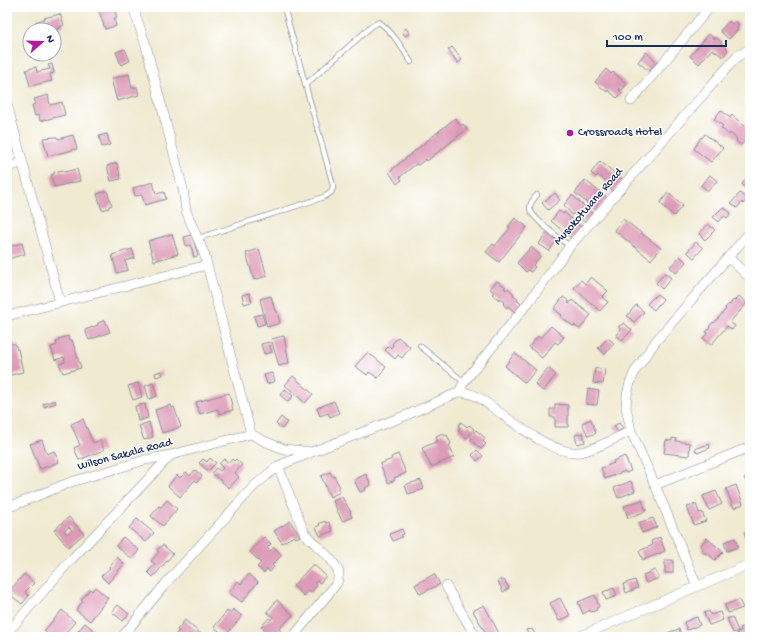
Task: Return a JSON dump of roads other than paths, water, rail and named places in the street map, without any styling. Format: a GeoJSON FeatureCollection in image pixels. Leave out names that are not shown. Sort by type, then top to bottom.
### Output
{"type":"FeatureCollection","features":[{"type":"Feature","properties":{"kind":"street"},"geometry":{"type":"LineString","coordinates":[[133,7],[146,46],[178,169],[186,211],[204,253],[251,434],[284,449],[312,452]]}},
{"type":"Feature","properties":{"kind":"street"},"geometry":{"type":"LineString","coordinates":[[631,100],[710,7]]}},
{"type":"Feature","properties":{"kind":"street","name":"Musokotwane Road"},"geometry":{"type":"LineString","coordinates":[[458,392],[464,382],[528,303],[570,246],[732,62],[738,56],[750,49]]}},
{"type":"Feature","properties":{"kind":"street"},"geometry":{"type":"LineString","coordinates":[[7,104],[60,302]]}},
{"type":"Feature","properties":{"kind":"street"},"geometry":{"type":"LineString","coordinates":[[7,167],[22,163]]}},
{"type":"Feature","properties":{"kind":"street"},"geometry":{"type":"LineString","coordinates":[[697,586],[631,431],[626,407],[630,382],[635,371],[656,341],[750,232]]}},
{"type":"Feature","properties":{"kind":"street"},"geometry":{"type":"LineString","coordinates":[[728,256],[750,278]]}},
{"type":"Feature","properties":{"kind":"street"},"geometry":{"type":"LineString","coordinates":[[7,316],[207,265]]}},
{"type":"Feature","properties":{"kind":"street"},"geometry":{"type":"LineString","coordinates":[[122,637],[214,528],[254,486],[278,466],[407,415],[458,392],[467,392],[477,396],[526,432],[568,452],[590,450],[631,431]]}},
{"type":"Feature","properties":{"kind":"street","name":"Wilson Sakala Road"},"geometry":{"type":"LineString","coordinates":[[7,508],[71,482],[145,460],[170,456],[251,434]]}},
{"type":"Feature","properties":{"kind":"street"},"geometry":{"type":"LineString","coordinates":[[655,485],[750,447]]}},
{"type":"Feature","properties":{"kind":"street"},"geometry":{"type":"LineString","coordinates":[[7,633],[50,583],[170,456]]}},
{"type":"Feature","properties":{"kind":"street"},"geometry":{"type":"LineString","coordinates":[[278,466],[304,532],[310,540],[335,564],[339,573],[336,583],[293,637]]}},
{"type":"Feature","properties":{"kind":"street"},"geometry":{"type":"LineString","coordinates":[[578,637],[750,564]]}},
{"type":"Feature","properties":{"kind":"street"},"geometry":{"type":"LineString","coordinates":[[446,586],[476,637]]}},
{"type":"Feature","properties":{"kind":"lane"},"geometry":{"type":"LineString","coordinates":[[197,237],[202,237],[324,197],[330,194],[333,190],[284,7]]}},
{"type":"Feature","properties":{"kind":"lane"},"geometry":{"type":"LineString","coordinates":[[305,85],[372,26],[379,22],[385,26],[411,62]]}},
{"type":"Feature","properties":{"kind":"lane"},"geometry":{"type":"LineString","coordinates":[[537,195],[530,203],[532,214],[549,230],[570,246]]}},
{"type":"Feature","properties":{"kind":"lane"},"geometry":{"type":"LineString","coordinates":[[420,346],[464,382]]}},
{"type":"Feature","properties":{"kind":"place","name":"Crossroads Hotel"},"geometry":{"type":"Point","coordinates":[570,133]}}]}
